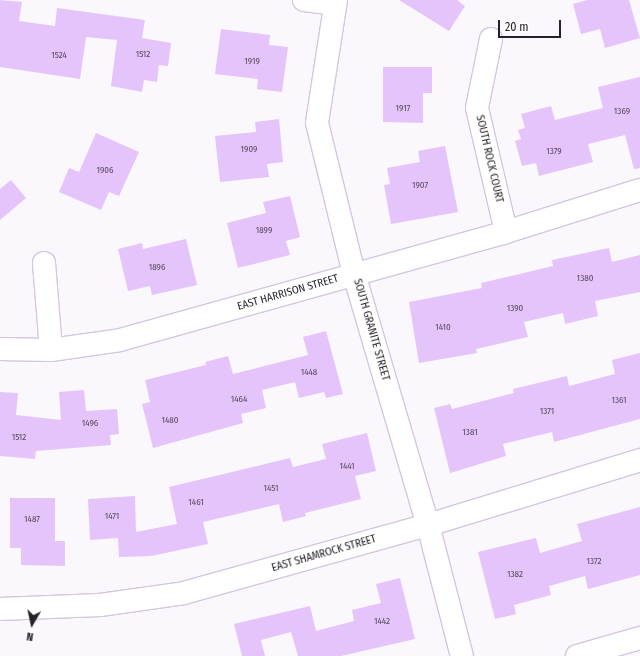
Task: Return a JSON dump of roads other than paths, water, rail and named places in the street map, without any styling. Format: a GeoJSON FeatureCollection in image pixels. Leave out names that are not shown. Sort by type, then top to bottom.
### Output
{"type":"FeatureCollection","features":[{"type":"Feature","properties":{"kind":"street"},"geometry":{"type":"LineString","coordinates":[[304,0],[335,2]]}},
{"type":"Feature","properties":{"kind":"street","name":"SOUTH GRANITE STREET"},"geometry":{"type":"LineString","coordinates":[[335,2],[317,124],[354,274],[428,525],[462,656]]}},
{"type":"Feature","properties":{"kind":"street","name":"SOUTH ROCK COURT"},"geometry":{"type":"LineString","coordinates":[[491,39],[478,108],[506,232]]}},
{"type":"Feature","properties":{"kind":"street","name":"EAST HARRISON STREET"},"geometry":{"type":"LineString","coordinates":[[0,349],[51,350],[120,340],[506,232],[640,190]]}},
{"type":"Feature","properties":{"kind":"street"},"geometry":{"type":"LineString","coordinates":[[44,263],[51,350]]}},
{"type":"Feature","properties":{"kind":"street","name":"EAST SHAMROCK STREET"},"geometry":{"type":"LineString","coordinates":[[0,609],[100,606],[184,593],[428,525],[640,460]]}},
{"type":"Feature","properties":{"kind":"street"},"geometry":{"type":"LineString","coordinates":[[577,656],[640,638]]}}]}
